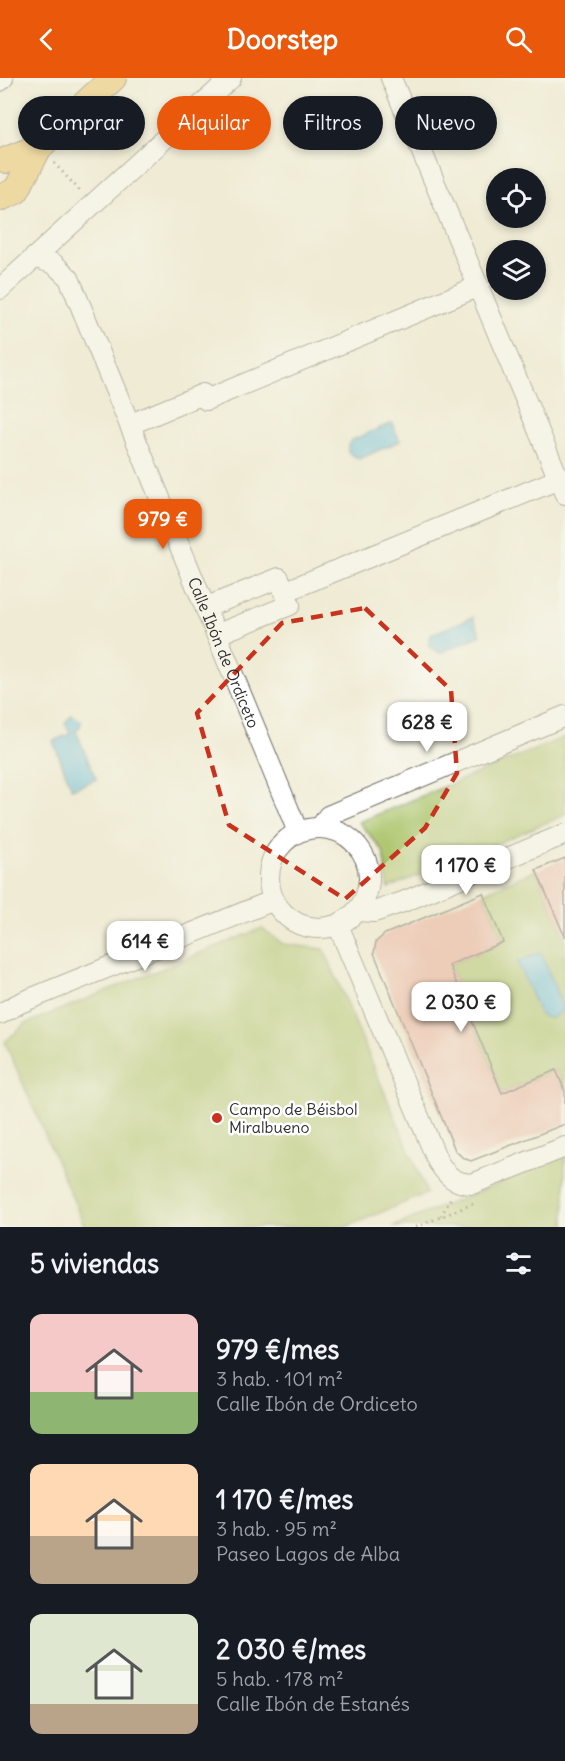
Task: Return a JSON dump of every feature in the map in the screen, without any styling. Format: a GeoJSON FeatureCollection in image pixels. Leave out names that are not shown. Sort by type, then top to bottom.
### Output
{"type":"FeatureCollection","features":[{"type":"Feature","properties":{"kind":"main road"},"geometry":{"type":"LineString","coordinates":[[94,96],[113,78]]}},
{"type":"Feature","properties":{"kind":"main road"},"geometry":{"type":"LineString","coordinates":[[0,198],[11,196],[9,166],[34,150]]}},
{"type":"Feature","properties":{"kind":"street"},"geometry":{"type":"LineString","coordinates":[[0,290],[231,78]]}},
{"type":"Feature","properties":{"kind":"street"},"geometry":{"type":"LineString","coordinates":[[284,592],[562,487],[391,78]]}},
{"type":"Feature","properties":{"kind":"street","name":"Calle Ibón de Ordiceto"},"geometry":{"type":"LineString","coordinates":[[35,257],[54,264],[69,278],[207,607],[298,832]]}},
{"type":"Feature","properties":{"kind":"street"},"geometry":{"type":"LineString","coordinates":[[131,424],[203,394],[206,400],[479,286]]}},
{"type":"Feature","properties":{"kind":"street"},"geometry":{"type":"LineString","coordinates":[[207,607],[279,578],[290,605],[218,634]]}},
{"type":"Feature","properties":{"kind":"street"},"geometry":{"type":"LineString","coordinates":[[320,828],[328,816],[338,811],[565,716]]}},
{"type":"Feature","properties":{"kind":"street"},"geometry":{"type":"LineString","coordinates":[[320,828],[336,830],[350,838],[362,850],[368,865],[370,881],[367,897],[358,910],[338,925],[323,929],[294,922],[282,912],[274,900],[269,884],[273,861],[285,841],[298,832],[320,828]]}},
{"type":"Feature","properties":{"kind":"street"},"geometry":{"type":"LineString","coordinates":[[358,910],[374,912],[403,902],[565,834]]}},
{"type":"Feature","properties":{"kind":"street"},"geometry":{"type":"LineString","coordinates":[[0,1014],[20,1003],[274,900]]}},
{"type":"Feature","properties":{"kind":"street"},"geometry":{"type":"LineString","coordinates":[[338,925],[438,1162],[447,1175],[458,1183],[472,1184],[565,1147]]}},
{"type":"Feature","properties":{"kind":"path"},"geometry":{"type":"LineString","coordinates":[[42,150],[83,195]]}},
{"type":"Feature","properties":{"kind":"path"},"geometry":{"type":"LineString","coordinates":[[416,1227],[440,1217],[458,1183]]}},
{"type":"Feature","properties":{"kind":"highlighted area"},"geometry":{"type":"Polygon","coordinates":[[[365,608],[451,690],[457,773],[425,828],[345,899],[229,825],[197,713],[282,623],[365,608]]]}},
{"type":"Feature","properties":{"kind":"green space"},"geometry":{"type":"Polygon","coordinates":[[[565,737],[565,815],[388,888],[383,851],[359,822],[565,737]]]}},
{"type":"Feature","properties":{"kind":"green space"},"geometry":{"type":"Polygon","coordinates":[[[536,870],[565,937],[565,1091],[556,1070],[502,1093],[449,965],[503,942],[483,893],[536,870]]]}},
{"type":"Feature","properties":{"kind":"green space","name":"Campo de Béisbol Miralbueno"},"geometry":{"type":"Polygon","coordinates":[[[262,928],[283,944],[324,949],[427,1193],[346,1227],[85,1227],[5,1042],[25,1024],[262,928]]]}},
{"type":"Feature","properties":{"kind":"green space"},"geometry":{"type":"Polygon","coordinates":[[[565,1156],[565,1227],[392,1227],[565,1156]]]}},
{"type":"Feature","properties":{"kind":"water"},"geometry":{"type":"Polygon","coordinates":[[[392,423],[400,441],[359,459],[348,452],[348,445],[352,440],[392,423]]]}},
{"type":"Feature","properties":{"kind":"water"},"geometry":{"type":"Polygon","coordinates":[[[473,617],[481,635],[440,653],[429,646],[432,634],[473,617]]]}},
{"type":"Feature","properties":{"kind":"water"},"geometry":{"type":"Polygon","coordinates":[[[72,715],[81,721],[76,731],[96,779],[72,789],[53,741],[70,734],[65,723],[72,715]]]}},
{"type":"Feature","properties":{"kind":"water"},"geometry":{"type":"Polygon","coordinates":[[[541,952],[562,1006],[560,1013],[550,1019],[540,1015],[517,962],[541,952]]]}},
{"type":"Feature","properties":{"kind":"building"},"geometry":{"type":"Polygon","coordinates":[[[565,858],[565,937],[536,870],[565,858]]]}},
{"type":"Feature","properties":{"kind":"building"},"geometry":{"type":"Polygon","coordinates":[[[483,893],[503,942],[449,965],[502,1093],[556,1070],[565,1091],[565,1124],[471,1161],[463,1158],[455,1150],[374,953],[376,942],[385,934],[483,893]]]}},
{"type":"Feature","properties":{"kind":"place","name":"Campo de Béisbol Miralbueno"},"geometry":{"type":"Point","coordinates":[217,1118]}}]}
